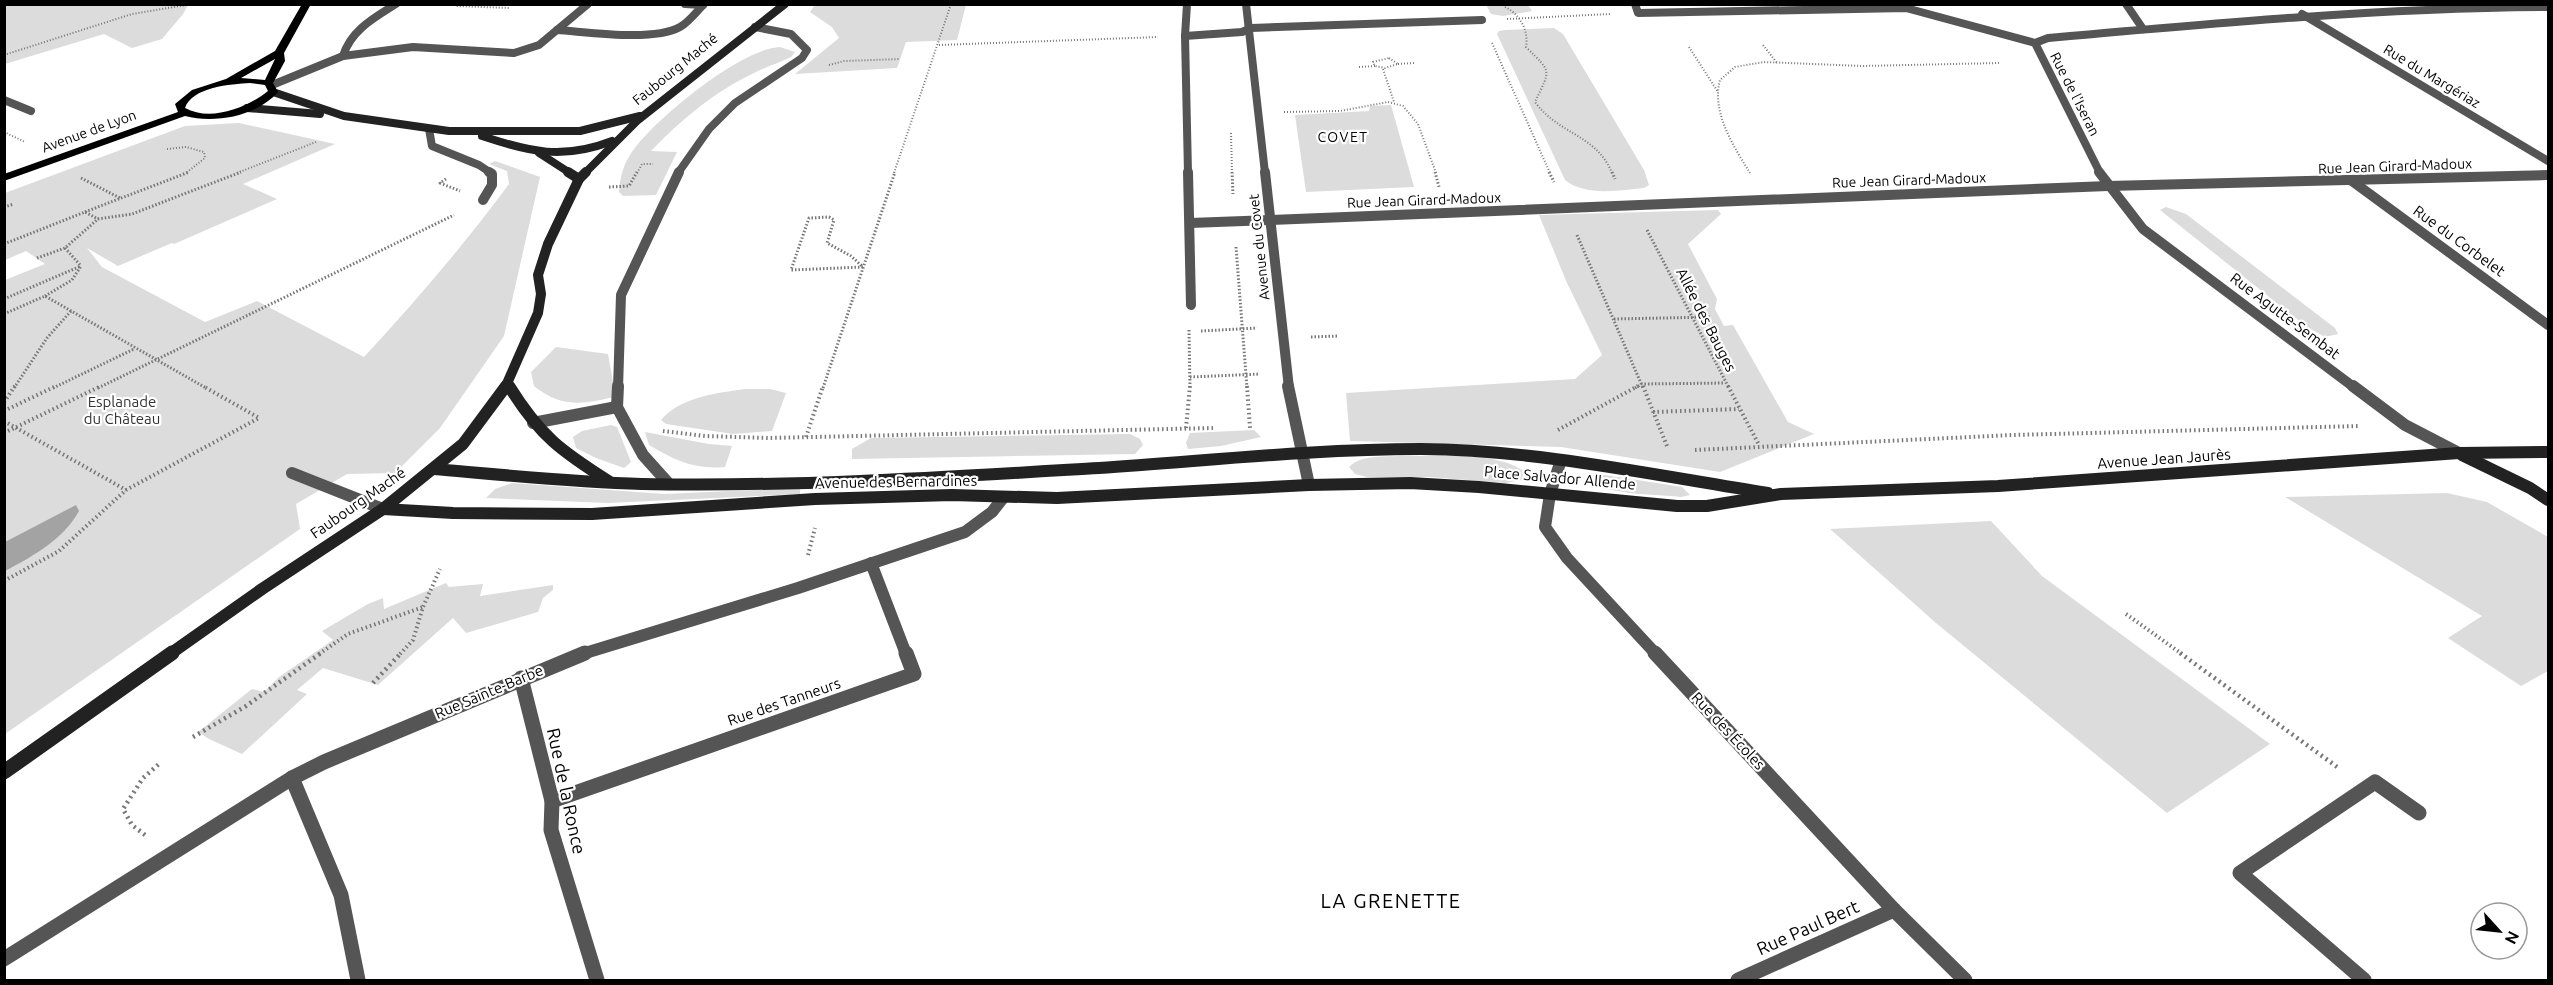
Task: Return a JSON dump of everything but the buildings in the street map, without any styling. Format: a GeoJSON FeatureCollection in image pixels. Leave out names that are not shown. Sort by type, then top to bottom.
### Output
{"type":"FeatureCollection","features":[{"type":"Feature","properties":{"kind":"main road"},"geometry":{"type":"LineString","coordinates":[[279,53],[280,61],[268,98],[246,108],[214,116],[184,113],[180,109],[180,104],[186,98],[224,83],[279,53],[307,4]]}},
{"type":"Feature","properties":{"kind":"main road","name":"Faubourg Maché"},"geometry":{"type":"LineString","coordinates":[[755,27],[770,4]]}},
{"type":"Feature","properties":{"kind":"main road","name":"Faubourg Maché"},"geometry":{"type":"LineString","coordinates":[[4,772],[282,575],[383,509],[463,444],[508,384],[538,313],[541,294],[538,275],[548,244],[579,179],[646,114],[785,4]]}},
{"type":"Feature","properties":{"kind":"main road"},"geometry":{"type":"LineString","coordinates":[[224,83],[250,80],[344,116]]}},
{"type":"Feature","properties":{"kind":"main road"},"geometry":{"type":"LineString","coordinates":[[246,108],[344,116],[429,129],[469,132],[580,130],[646,114]]}},
{"type":"Feature","properties":{"kind":"main road","name":"Avenue de Lyon"},"geometry":{"type":"LineString","coordinates":[[4,178],[184,113]]}},
{"type":"Feature","properties":{"kind":"main road"},"geometry":{"type":"LineString","coordinates":[[580,130],[596,148],[598,159]]}},
{"type":"Feature","properties":{"kind":"main road"},"geometry":{"type":"LineString","coordinates":[[469,132],[538,153],[579,179]]}},
{"type":"Feature","properties":{"kind":"main road","name":"Faubourg Maché"},"geometry":{"type":"LineString","coordinates":[[538,153],[570,155],[617,140]]}},
{"type":"Feature","properties":{"kind":"main road"},"geometry":{"type":"LineString","coordinates":[[508,384],[533,423],[560,450],[611,483]]}},
{"type":"Feature","properties":{"kind":"main road","name":"Avenue des Bernardines"},"geometry":{"type":"LineString","coordinates":[[434,469],[611,483],[819,482],[1046,471],[1303,453],[1423,449]]}},
{"type":"Feature","properties":{"kind":"main road","name":"Place Salvador Allende"},"geometry":{"type":"LineString","coordinates":[[1423,449],[1494,452],[1561,460],[1781,494]]}},
{"type":"Feature","properties":{"kind":"main road","name":"Avenue Jean Jaurès"},"geometry":{"type":"LineString","coordinates":[[1781,494],[1998,486],[2459,453],[2548,452]]}},
{"type":"Feature","properties":{"kind":"main road"},"geometry":{"type":"LineString","coordinates":[[2459,453],[2530,488],[2548,500]]}},
{"type":"Feature","properties":{"kind":"main road","name":"Avenue des Bernardines"},"geometry":{"type":"LineString","coordinates":[[383,509],[453,513],[592,514],[827,498],[952,495],[1057,498],[1309,485],[1410,483]]}},
{"type":"Feature","properties":{"kind":"main road","name":"Place Salvador Allende"},"geometry":{"type":"LineString","coordinates":[[1410,483],[1677,506],[1707,506],[1781,494]]}},
{"type":"Feature","properties":{"kind":"street"},"geometry":{"type":"LineString","coordinates":[[343,56],[346,43],[357,31],[385,8],[396,4]]}},
{"type":"Feature","properties":{"kind":"street"},"geometry":{"type":"LineString","coordinates":[[271,87],[343,56],[413,47],[514,52],[539,45],[588,4]]}},
{"type":"Feature","properties":{"kind":"street"},"geometry":{"type":"LineString","coordinates":[[684,4],[704,5]]}},
{"type":"Feature","properties":{"kind":"street"},"geometry":{"type":"LineString","coordinates":[[1187,4],[1185,36],[1191,305]]}},
{"type":"Feature","properties":{"kind":"street","name":"Avenue du Covet"},"geometry":{"type":"LineString","coordinates":[[1246,4],[1251,28],[1283,327],[1285,371],[1309,485]]}},
{"type":"Feature","properties":{"kind":"street"},"geometry":{"type":"LineString","coordinates":[[1635,4],[1638,13]]}},
{"type":"Feature","properties":{"kind":"street"},"geometry":{"type":"LineString","coordinates":[[2126,4],[2143,29]]}},
{"type":"Feature","properties":{"kind":"street"},"geometry":{"type":"LineString","coordinates":[[557,30],[643,34],[662,31],[679,27],[704,5]]}},
{"type":"Feature","properties":{"kind":"street","name":"Rue de l'Iseran"},"geometry":{"type":"LineString","coordinates":[[1638,13],[1876,6],[1906,8],[2035,43],[2108,186]]}},
{"type":"Feature","properties":{"kind":"street"},"geometry":{"type":"LineString","coordinates":[[2035,43],[2048,39],[2302,14],[2420,7],[2548,7]]}},
{"type":"Feature","properties":{"kind":"street","name":"Rue du Margériaz"},"geometry":{"type":"LineString","coordinates":[[2302,14],[2548,161]]}},
{"type":"Feature","properties":{"kind":"street"},"geometry":{"type":"LineString","coordinates":[[1185,36],[1235,32],[1251,28],[1482,20]]}},
{"type":"Feature","properties":{"kind":"street"},"geometry":{"type":"LineString","coordinates":[[669,484],[643,455],[617,407],[621,295],[674,179],[709,129],[735,103],[792,66],[802,58],[807,50],[800,38],[782,30],[755,27]]}},
{"type":"Feature","properties":{"kind":"street"},"geometry":{"type":"LineString","coordinates":[[4,100],[31,111]]}},
{"type":"Feature","properties":{"kind":"street"},"geometry":{"type":"LineString","coordinates":[[429,129],[432,146],[448,156],[476,164],[492,174],[494,182],[483,200]]}},
{"type":"Feature","properties":{"kind":"street","name":"Rue Jean Girard-Madoux"},"geometry":{"type":"LineString","coordinates":[[1190,223],[2108,186],[2548,175]]}},
{"type":"Feature","properties":{"kind":"street","name":"Rue du Corbelet"},"geometry":{"type":"LineString","coordinates":[[2352,181],[2548,325]]}},
{"type":"Feature","properties":{"kind":"street","name":"Rue Agutte-Sembat"},"geometry":{"type":"LineString","coordinates":[[2108,186],[2143,229],[2405,425],[2459,453]]}},
{"type":"Feature","properties":{"kind":"street"},"geometry":{"type":"LineString","coordinates":[[533,423],[617,407]]}},
{"type":"Feature","properties":{"kind":"street","name":"Rue des Écoles"},"geometry":{"type":"LineString","coordinates":[[1561,460],[1550,494],[1545,527],[1568,558],[1894,910],[1965,981]]}},
{"type":"Feature","properties":{"kind":"street"},"geometry":{"type":"LineString","coordinates":[[292,473],[383,509]]}},
{"type":"Feature","properties":{"kind":"street","name":"Rue Sainte-Barbe"},"geometry":{"type":"LineString","coordinates":[[4,959],[292,778],[521,678],[592,650],[798,588],[965,532],[992,512],[1004,498]]}},
{"type":"Feature","properties":{"kind":"street","name":"Rue des Tanneurs"},"geometry":{"type":"LineString","coordinates":[[552,801],[914,674],[871,563]]}},
{"type":"Feature","properties":{"kind":"street","name":"Rue de la Ronce"},"geometry":{"type":"LineString","coordinates":[[521,678],[552,801],[551,830],[597,981]]}},
{"type":"Feature","properties":{"kind":"street"},"geometry":{"type":"LineString","coordinates":[[292,778],[341,895],[358,981]]}},
{"type":"Feature","properties":{"kind":"street"},"geometry":{"type":"LineString","coordinates":[[2364,981],[2240,873],[2375,782],[2419,813]]}},
{"type":"Feature","properties":{"kind":"street","name":"Rue Paul Bert"},"geometry":{"type":"LineString","coordinates":[[1738,981],[1894,910]]}},
{"type":"Feature","properties":{"kind":"path"},"geometry":{"type":"LineString","coordinates":[[4,55],[132,14],[192,4]]}},
{"type":"Feature","properties":{"kind":"path"},"geometry":{"type":"LineString","coordinates":[[458,4],[456,6],[510,8]]}},
{"type":"Feature","properties":{"kind":"path"},"geometry":{"type":"LineString","coordinates":[[806,437],[951,4]]}},
{"type":"Feature","properties":{"kind":"path"},"geometry":{"type":"LineString","coordinates":[[1502,4],[1515,12],[1518,19]]}},
{"type":"Feature","properties":{"kind":"path"},"geometry":{"type":"LineString","coordinates":[[1482,20],[1638,13]]}},
{"type":"Feature","properties":{"kind":"path","name":"Allée des Bauges"},"geometry":{"type":"LineString","coordinates":[[1518,19],[1528,36],[1526,47],[1547,68],[1548,74],[1535,102],[1539,109],[1562,129],[1594,146],[1604,156],[1620,189],[1633,205],[1759,445]]}},
{"type":"Feature","properties":{"kind":"path"},"geometry":{"type":"LineString","coordinates":[[939,45],[1185,36]]}},
{"type":"Feature","properties":{"kind":"path"},"geometry":{"type":"LineString","coordinates":[[1762,45],[1777,63]]}},
{"type":"Feature","properties":{"kind":"path"},"geometry":{"type":"LineString","coordinates":[[1689,47],[1718,93]]}},
{"type":"Feature","properties":{"kind":"path"},"geometry":{"type":"LineString","coordinates":[[1375,66],[1373,62],[1382,58],[1392,59],[1398,64]]}},
{"type":"Feature","properties":{"kind":"path"},"geometry":{"type":"LineString","coordinates":[[792,66],[900,59]]}},
{"type":"Feature","properties":{"kind":"path"},"geometry":{"type":"LineString","coordinates":[[1359,68],[1375,66],[1383,69],[1392,68],[1398,64],[1414,63]]}},
{"type":"Feature","properties":{"kind":"path"},"geometry":{"type":"LineString","coordinates":[[1736,151],[1722,114],[1718,93],[1719,82],[1727,71],[1737,67],[1777,63],[1851,66],[1982,63]]}},
{"type":"Feature","properties":{"kind":"path"},"geometry":{"type":"LineString","coordinates":[[1383,69],[1394,102]]}},
{"type":"Feature","properties":{"kind":"path"},"geometry":{"type":"LineString","coordinates":[[1293,112],[1358,109],[1373,103],[1394,102],[1406,106],[1416,118],[1440,190]]}},
{"type":"Feature","properties":{"kind":"path"},"geometry":{"type":"LineString","coordinates":[[4,132],[26,142]]}},
{"type":"Feature","properties":{"kind":"path"},"geometry":{"type":"LineString","coordinates":[[37,258],[65,248],[98,219],[132,214],[147,209],[319,140]]}},
{"type":"Feature","properties":{"kind":"path"},"geometry":{"type":"LineString","coordinates":[[4,244],[185,174],[198,166],[205,158],[204,153],[196,149],[178,148],[158,151]]}},
{"type":"Feature","properties":{"kind":"path"},"geometry":{"type":"LineString","coordinates":[[81,178],[120,199]]}},
{"type":"Feature","properties":{"kind":"path"},"geometry":{"type":"LineString","coordinates":[[85,212],[98,219]]}},
{"type":"Feature","properties":{"kind":"path"},"geometry":{"type":"LineString","coordinates":[[4,433],[454,215]]}},
{"type":"Feature","properties":{"kind":"path"},"geometry":{"type":"LineString","coordinates":[[829,217],[834,220],[827,243],[851,256],[863,267],[791,270],[809,218],[829,217]]}},
{"type":"Feature","properties":{"kind":"path"},"geometry":{"type":"LineString","coordinates":[[65,248],[81,266]]}},
{"type":"Feature","properties":{"kind":"path"},"geometry":{"type":"LineString","coordinates":[[4,314],[45,296],[72,280],[81,266]]}},
{"type":"Feature","properties":{"kind":"path"},"geometry":{"type":"LineString","coordinates":[[4,299],[81,266]]}},
{"type":"Feature","properties":{"kind":"path"},"geometry":{"type":"LineString","coordinates":[[4,581],[60,551],[126,490],[259,418],[45,296]]}},
{"type":"Feature","properties":{"kind":"path"},"geometry":{"type":"LineString","coordinates":[[1186,428],[1191,305]]}},
{"type":"Feature","properties":{"kind":"path"},"geometry":{"type":"LineString","coordinates":[[4,402],[47,338],[71,311]]}},
{"type":"Feature","properties":{"kind":"path"},"geometry":{"type":"LineString","coordinates":[[1614,319],[1712,317]]}},
{"type":"Feature","properties":{"kind":"path"},"geometry":{"type":"LineString","coordinates":[[1189,331],[1283,327]]}},
{"type":"Feature","properties":{"kind":"path"},"geometry":{"type":"LineString","coordinates":[[4,411],[135,349]]}},
{"type":"Feature","properties":{"kind":"path"},"geometry":{"type":"LineString","coordinates":[[1189,376],[1245,376],[1285,371]]}},
{"type":"Feature","properties":{"kind":"path"},"geometry":{"type":"LineString","coordinates":[[1245,376],[1250,428]]}},
{"type":"Feature","properties":{"kind":"path"},"geometry":{"type":"LineString","coordinates":[[1552,433],[1642,384],[1725,383]]}},
{"type":"Feature","properties":{"kind":"path"},"geometry":{"type":"LineString","coordinates":[[1653,412],[1739,410]]}},
{"type":"Feature","properties":{"kind":"path"},"geometry":{"type":"LineString","coordinates":[[4,421],[126,490]]}},
{"type":"Feature","properties":{"kind":"path"},"geometry":{"type":"LineString","coordinates":[[373,683],[413,640],[423,607],[440,569]]}},
{"type":"Feature","properties":{"kind":"path"},"geometry":{"type":"LineString","coordinates":[[194,737],[246,706],[348,634],[423,607]]}},
{"type":"Feature","properties":{"kind":"path"},"geometry":{"type":"LineString","coordinates":[[2126,614],[2366,788]]}},
{"type":"Feature","properties":{"kind":"path"},"geometry":{"type":"LineString","coordinates":[[159,764],[143,778],[123,809],[132,825],[170,854]]}},
{"type":"Feature","properties":{"kind":"green space"},"geometry":{"type":"Polygon","coordinates":[[[5,4],[188,5],[162,39],[132,48],[104,34],[5,64],[5,4]]]}},
{"type":"Feature","properties":{"kind":"green space"},"geometry":{"type":"Polygon","coordinates":[[[815,5],[966,5],[957,40],[906,42],[897,68],[795,74],[839,38],[832,27],[810,12],[815,5]]]}},
{"type":"Feature","properties":{"kind":"green space"},"geometry":{"type":"Polygon","coordinates":[[[1486,5],[1528,5],[1532,11],[1503,16],[1491,14],[1486,5]]]}},
{"type":"Feature","properties":{"kind":"green space"},"geometry":{"type":"Polygon","coordinates":[[[1554,28],[1563,34],[1644,170],[1649,185],[1644,188],[1593,191],[1565,180],[1497,34],[1505,30],[1554,28]]]}},
{"type":"Feature","properties":{"kind":"green space"},"geometry":{"type":"Polygon","coordinates":[[[780,47],[795,52],[791,57],[738,81],[711,98],[651,151],[677,152],[656,195],[623,196],[619,192],[623,169],[628,159],[661,120],[701,87],[744,59],[780,47]]]}},
{"type":"Feature","properties":{"kind":"green space"},"geometry":{"type":"Polygon","coordinates":[[[1391,105],[1414,187],[1306,192],[1295,115],[1369,111],[1370,106],[1391,105]]]}},
{"type":"Feature","properties":{"kind":"green space","name":"Esplanade du Château"},"geometry":{"type":"Polygon","coordinates":[[[239,123],[335,144],[243,184],[277,199],[174,244],[118,266],[87,248],[102,267],[205,322],[257,301],[364,357],[439,273],[509,184],[507,171],[489,164],[495,161],[540,177],[504,336],[440,428],[395,473],[347,474],[296,504],[300,529],[5,734],[5,280],[45,264],[26,251],[5,260],[5,193],[185,126],[239,123]]]}},
{"type":"Feature","properties":{"kind":"green space"},"geometry":{"type":"Polygon","coordinates":[[[2166,207],[2186,214],[2335,328],[2338,334],[2325,337],[2307,327],[2160,210],[2166,207]]]}},
{"type":"Feature","properties":{"kind":"green space"},"geometry":{"type":"Polygon","coordinates":[[[1718,210],[1721,214],[1688,244],[1717,299],[1715,309],[1724,326],[1733,325],[1788,422],[1814,434],[1720,472],[1561,447],[1350,441],[1346,393],[1575,379],[1602,355],[1567,283],[1539,215],[1718,210]]]}},
{"type":"Feature","properties":{"kind":"green space"},"geometry":{"type":"Polygon","coordinates":[[[556,347],[608,354],[618,396],[574,403],[554,398],[534,386],[531,372],[556,347]]]}},
{"type":"Feature","properties":{"kind":"green space"},"geometry":{"type":"Polygon","coordinates":[[[745,389],[770,389],[786,393],[772,431],[733,434],[666,424],[661,420],[669,412],[689,401],[745,389]]]}},
{"type":"Feature","properties":{"kind":"green space"},"geometry":{"type":"Polygon","coordinates":[[[611,425],[617,427],[631,462],[624,468],[576,448],[573,437],[582,431],[611,425]]]}},
{"type":"Feature","properties":{"kind":"green space"},"geometry":{"type":"Polygon","coordinates":[[[1254,430],[1261,437],[1221,446],[1188,449],[1186,443],[1190,433],[1254,430]]]}},
{"type":"Feature","properties":{"kind":"green space"},"geometry":{"type":"Polygon","coordinates":[[[645,432],[732,446],[725,467],[704,467],[676,459],[649,445],[645,432]]]}},
{"type":"Feature","properties":{"kind":"green space"},"geometry":{"type":"Polygon","coordinates":[[[1130,434],[1140,439],[1143,445],[1135,454],[852,459],[852,449],[871,438],[1130,434]]]}},
{"type":"Feature","properties":{"kind":"green space"},"geometry":{"type":"Polygon","coordinates":[[[1378,457],[1480,457],[1511,464],[1524,471],[1522,480],[1505,483],[1429,477],[1367,477],[1355,474],[1349,467],[1359,460],[1378,457]]]}},
{"type":"Feature","properties":{"kind":"green space"},"geometry":{"type":"Polygon","coordinates":[[[1605,475],[1682,487],[1690,495],[1681,497],[1622,492],[1600,486],[1592,481],[1605,475]]]}},
{"type":"Feature","properties":{"kind":"green space"},"geometry":{"type":"Polygon","coordinates":[[[512,483],[664,494],[800,488],[800,494],[608,503],[486,498],[495,489],[512,483]]]}},
{"type":"Feature","properties":{"kind":"green space"},"geometry":{"type":"Polygon","coordinates":[[[2447,493],[2487,502],[2548,537],[2548,671],[2521,686],[2448,638],[2482,616],[2285,497],[2447,493]]]}},
{"type":"Feature","properties":{"kind":"green space"},"geometry":{"type":"Polygon","coordinates":[[[1991,521],[2042,576],[2270,744],[2167,813],[1936,623],[1830,529],[1991,521]]]}},
{"type":"Feature","properties":{"kind":"green space"},"geometry":{"type":"Polygon","coordinates":[[[446,583],[449,587],[483,584],[480,596],[553,585],[553,590],[543,598],[538,612],[466,633],[453,618],[378,685],[323,668],[297,690],[307,694],[242,754],[198,732],[252,689],[264,692],[279,677],[333,640],[322,631],[368,604],[383,598],[384,609],[446,583]]]}},
{"type":"Feature","properties":{"kind":"shaded area"},"geometry":{"type":"Polygon","coordinates":[[[76,505],[79,511],[56,539],[5,571],[5,542],[76,505]]]}},
{"type":"Feature","properties":{"kind":"district","name":"COVET"},"geometry":{"type":"Point","coordinates":[1343,137]}},
{"type":"Feature","properties":{"kind":"district","name":"LA GRENETTE"},"geometry":{"type":"Point","coordinates":[1391,901]}}]}
